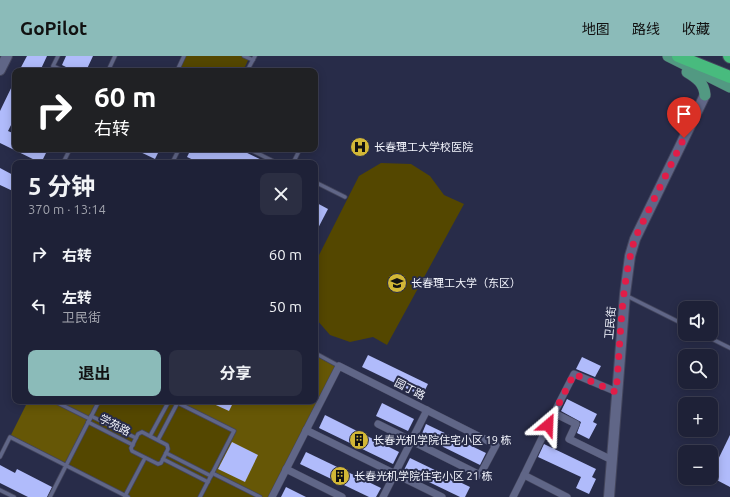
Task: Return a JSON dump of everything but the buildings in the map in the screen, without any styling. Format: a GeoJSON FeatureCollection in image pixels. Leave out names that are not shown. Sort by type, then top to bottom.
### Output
{"type":"FeatureCollection","features":[{"type":"Feature","properties":{"kind":"highway"},"geometry":{"type":"LineString","coordinates":[[700,56],[730,71]]}},
{"type":"Feature","properties":{"kind":"highway"},"geometry":{"type":"LineString","coordinates":[[673,57],[730,77]]}},
{"type":"Feature","properties":{"kind":"main road"},"geometry":{"type":"LineString","coordinates":[[673,57],[730,88]]}},
{"type":"Feature","properties":{"kind":"main road"},"geometry":{"type":"LineString","coordinates":[[673,57],[687,72],[697,78],[704,88],[705,95]]}},
{"type":"Feature","properties":{"kind":"main road"},"geometry":{"type":"LineString","coordinates":[[705,95],[711,90],[730,88]]}},
{"type":"Feature","properties":{"kind":"street"},"geometry":{"type":"LineString","coordinates":[[0,70],[7,56]]}},
{"type":"Feature","properties":{"kind":"street","name":"卫民街"},"geometry":{"type":"LineString","coordinates":[[609,497],[624,294],[630,256],[635,238],[705,95]]}},
{"type":"Feature","properties":{"kind":"street"},"geometry":{"type":"LineString","coordinates":[[272,497],[339,366]]}},
{"type":"Feature","properties":{"kind":"street","name":"园丁路"},"geometry":{"type":"LineString","coordinates":[[339,366],[496,444],[480,475],[411,441]]}},
{"type":"Feature","properties":{"kind":"street"},"geometry":{"type":"LineString","coordinates":[[513,497],[574,374],[616,392]]}},
{"type":"Feature","properties":{"kind":"street"},"geometry":{"type":"LineString","coordinates":[[383,497],[427,410]]}},
{"type":"Feature","properties":{"kind":"street"},"geometry":{"type":"LineString","coordinates":[[554,413],[576,424],[569,439],[612,460]]}},
{"type":"Feature","properties":{"kind":"street"},"geometry":{"type":"LineString","coordinates":[[378,424],[411,441]]}},
{"type":"Feature","properties":{"kind":"street"},"geometry":{"type":"LineString","coordinates":[[306,430],[442,497]]}},
{"type":"Feature","properties":{"kind":"street"},"geometry":{"type":"LineString","coordinates":[[286,469],[342,497]]}},
{"type":"Feature","properties":{"kind":"street"},"geometry":{"type":"LineString","coordinates":[[524,475],[567,497]]}},
{"type":"Feature","properties":{"kind":"lane"},"geometry":{"type":"LineString","coordinates":[[57,68],[53,66],[58,56]]}},
{"type":"Feature","properties":{"kind":"lane"},"geometry":{"type":"LineString","coordinates":[[109,68],[115,56]]}},
{"type":"Feature","properties":{"kind":"lane"},"geometry":{"type":"LineString","coordinates":[[178,68],[184,56]]}},
{"type":"Feature","properties":{"kind":"lane"},"geometry":{"type":"LineString","coordinates":[[244,56],[252,60]]}},
{"type":"Feature","properties":{"kind":"lane"},"geometry":{"type":"LineString","coordinates":[[248,68],[255,56]]}},
{"type":"Feature","properties":{"kind":"lane"},"geometry":{"type":"LineString","coordinates":[[255,152],[271,160]]}},
{"type":"Feature","properties":{"kind":"lane"},"geometry":{"type":"LineString","coordinates":[[318,183],[345,196]]}},
{"type":"Feature","properties":{"kind":"lane"},"geometry":{"type":"LineString","coordinates":[[624,294],[678,321]]}},
{"type":"Feature","properties":{"kind":"lane"},"geometry":{"type":"LineString","coordinates":[[716,341],[730,348]]}},
{"type":"Feature","properties":{"kind":"lane","name":"园丁路"},"geometry":{"type":"LineString","coordinates":[[318,355],[339,366]]}},
{"type":"Feature","properties":{"kind":"lane","name":"学苑路"},"geometry":{"type":"LineString","coordinates":[[60,404],[90,419],[136,438]]}},
{"type":"Feature","properties":{"kind":"lane"},"geometry":{"type":"LineString","coordinates":[[50,497],[98,404]]}},
{"type":"Feature","properties":{"kind":"lane"},"geometry":{"type":"LineString","coordinates":[[150,436],[166,404]]}},
{"type":"Feature","properties":{"kind":"lane"},"geometry":{"type":"LineString","coordinates":[[158,440],[176,404]]}},
{"type":"Feature","properties":{"kind":"lane"},"geometry":{"type":"LineString","coordinates":[[181,404],[234,431],[200,497]]}},
{"type":"Feature","properties":{"kind":"lane","name":"学苑路"},"geometry":{"type":"LineString","coordinates":[[90,419],[133,445]]}},
{"type":"Feature","properties":{"kind":"lane"},"geometry":{"type":"LineString","coordinates":[[142,432],[167,445],[168,448],[161,464],[158,464],[132,451],[131,448],[136,438],[138,434],[142,432]]}},
{"type":"Feature","properties":{"kind":"lane"},"geometry":{"type":"LineString","coordinates":[[0,457],[10,437],[126,496],[145,458]]}},
{"type":"Feature","properties":{"kind":"lane"},"geometry":{"type":"LineString","coordinates":[[166,453],[260,497]]}},
{"type":"Feature","properties":{"kind":"lane"},"geometry":{"type":"LineString","coordinates":[[163,459],[208,482]]}},
{"type":"Feature","properties":{"kind":"lane"},"geometry":{"type":"LineString","coordinates":[[0,490],[14,497]]}},
{"type":"Feature","properties":{"kind":"shaded area"},"geometry":{"type":"Polygon","coordinates":[[[186,56],[250,56],[244,68],[180,68],[186,56]]]}},
{"type":"Feature","properties":{"kind":"shaded area"},"geometry":{"type":"Polygon","coordinates":[[[381,163],[411,164],[430,176],[444,195],[464,204],[387,345],[373,337],[350,342],[330,335],[318,321],[318,257],[359,176],[381,163]]]}},
{"type":"Feature","properties":{"kind":"shaded area"},"geometry":{"type":"Polygon","coordinates":[[[318,355],[339,366],[272,497],[260,497],[212,473],[234,431],[180,404],[318,404],[318,355]]]}},
{"type":"Feature","properties":{"kind":"shaded area"},"geometry":{"type":"Polygon","coordinates":[[[26,404],[97,404],[66,466],[10,437],[26,404]]]}},
{"type":"Feature","properties":{"kind":"shaded area"},"geometry":{"type":"Polygon","coordinates":[[[97,404],[180,404],[234,431],[260,497],[128,497],[66,466],[97,404]]]}},
{"type":"Feature","properties":{"kind":"place","name":"长春理工大学校医院"},"geometry":{"type":"Point","coordinates":[360,147]}},
{"type":"Feature","properties":{"kind":"place","name":"长春理工大学（东区）"},"geometry":{"type":"Point","coordinates":[397,283]}},
{"type":"Feature","properties":{"kind":"place","name":"长春光机学院住宅小区 19 栋"},"geometry":{"type":"Point","coordinates":[359,440]}},
{"type":"Feature","properties":{"kind":"place","name":"长春光机学院住宅小区 21 栋"},"geometry":{"type":"Point","coordinates":[340,476]}},
{"type":"Feature","properties":{"kind":"route"},"geometry":{"type":"LineString","coordinates":[[548,425],[574,374],[616,392],[624,294],[630,256],[635,238],[684,138]]}}]}
